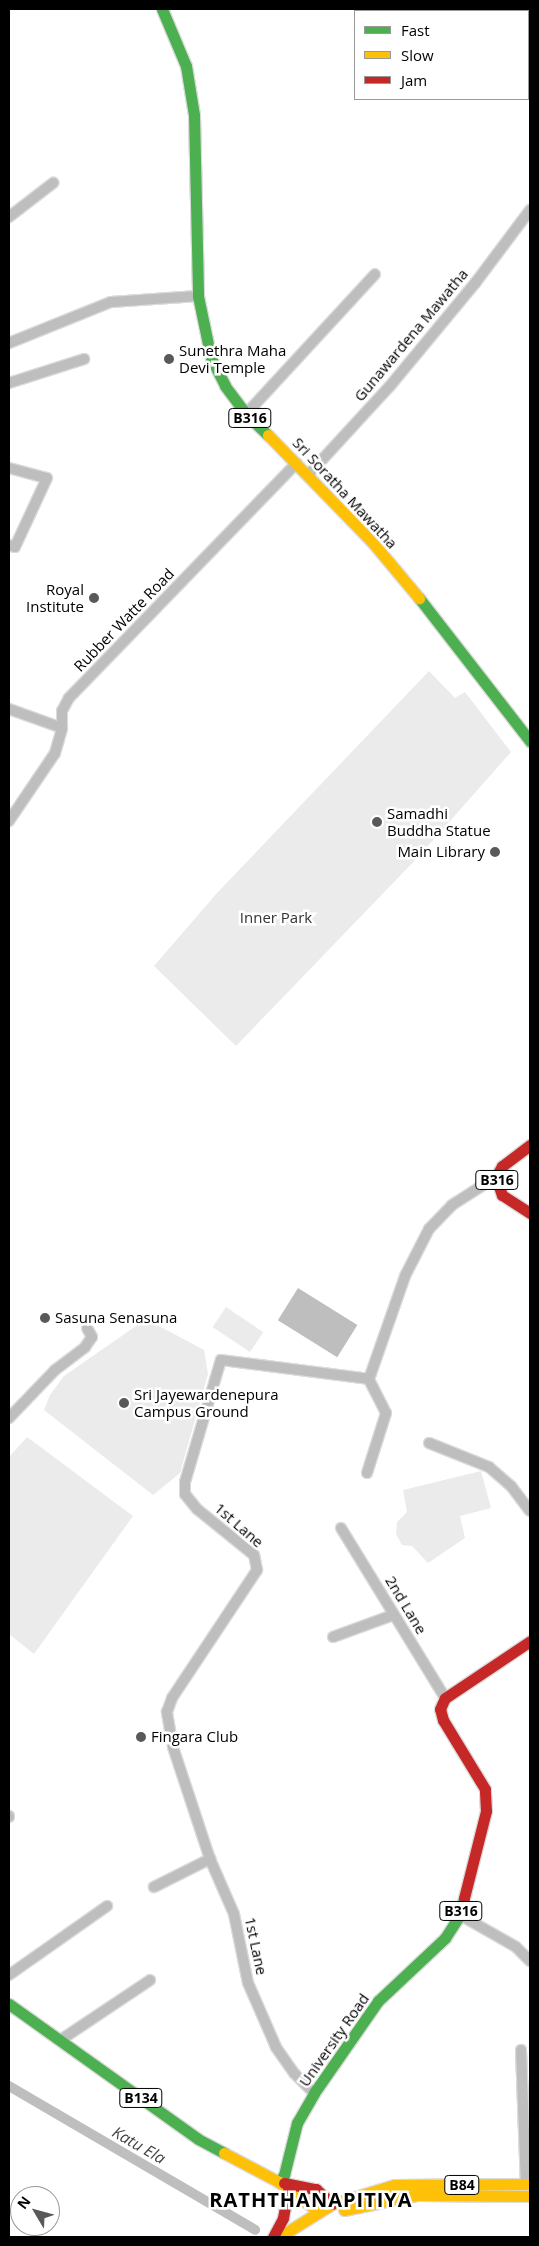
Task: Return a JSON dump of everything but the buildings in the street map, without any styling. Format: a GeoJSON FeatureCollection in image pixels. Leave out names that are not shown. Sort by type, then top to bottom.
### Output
{"type":"FeatureCollection","features":[{"type":"Feature","properties":{"kind":"main road","name":"Sri Soratha Mawatha"},"geometry":{"type":"LineString","coordinates":[[162,9],[186,66],[194,115],[198,296],[211,358],[225,386],[246,414],[308,474],[373,543],[448,633],[530,738]]}},
{"type":"Feature","properties":{"kind":"main road","name":"B316"},"geometry":{"type":"LineString","coordinates":[[530,1145],[502,1166],[496,1177],[502,1196],[530,1213]]}},
{"type":"Feature","properties":{"kind":"main road"},"geometry":{"type":"LineString","coordinates":[[445,1698],[530,1641]]}},
{"type":"Feature","properties":{"kind":"main road","name":"University Road"},"geometry":{"type":"LineString","coordinates":[[273,2237],[283,2218],[284,2175],[297,2123],[314,2093],[378,2001],[445,1938],[460,1915],[486,1811],[485,1789],[442,1720],[440,1709],[445,1698]]}},
{"type":"Feature","properties":{"kind":"main road","name":"B134"},"geometry":{"type":"LineString","coordinates":[[9,2004],[62,2039],[198,2139],[283,2187],[318,2211]]}},
{"type":"Feature","properties":{"kind":"main road","name":"B84"},"geometry":{"type":"LineString","coordinates":[[279,2237],[332,2204],[361,2194],[402,2185],[529,2188]]}},
{"type":"Feature","properties":{"kind":"main road","name":"B134"},"geometry":{"type":"LineString","coordinates":[[283,2187],[316,2189]]}},
{"type":"Feature","properties":{"kind":"main road","name":"B84"},"geometry":{"type":"LineString","coordinates":[[298,2236],[344,2210],[396,2198],[529,2188]]}},
{"type":"Feature","properties":{"kind":"main road"},"geometry":{"type":"LineString","coordinates":[[316,2189],[361,2194]]}},
{"type":"Feature","properties":{"kind":"main road"},"geometry":{"type":"LineString","coordinates":[[316,2189],[332,2204]]}},
{"type":"Feature","properties":{"kind":"street"},"geometry":{"type":"LineString","coordinates":[[9,217],[53,183]]}},
{"type":"Feature","properties":{"kind":"street","name":"Gunawardena Mawatha"},"geometry":{"type":"LineString","coordinates":[[308,474],[432,336],[530,210]]}},
{"type":"Feature","properties":{"kind":"street"},"geometry":{"type":"LineString","coordinates":[[246,414],[374,274]]}},
{"type":"Feature","properties":{"kind":"street"},"geometry":{"type":"LineString","coordinates":[[9,343],[111,302],[198,296]]}},
{"type":"Feature","properties":{"kind":"street"},"geometry":{"type":"LineString","coordinates":[[9,383],[84,359]]}},
{"type":"Feature","properties":{"kind":"street","name":"Rubber Watte Road"},"geometry":{"type":"LineString","coordinates":[[9,821],[55,753],[62,728],[62,711],[70,698],[297,463]]}},
{"type":"Feature","properties":{"kind":"street"},"geometry":{"type":"LineString","coordinates":[[9,468],[47,478],[15,547],[9,545]]}},
{"type":"Feature","properties":{"kind":"street"},"geometry":{"type":"LineString","coordinates":[[9,709],[62,728]]}},
{"type":"Feature","properties":{"kind":"street"},"geometry":{"type":"LineString","coordinates":[[367,1472],[386,1413],[369,1379],[406,1276],[429,1229],[452,1205],[496,1177]]}},
{"type":"Feature","properties":{"kind":"street"},"geometry":{"type":"LineString","coordinates":[[9,1418],[55,1370],[85,1347],[92,1337],[87,1328]]}},
{"type":"Feature","properties":{"kind":"street","name":"1st Lane"},"geometry":{"type":"LineString","coordinates":[[314,2093],[294,2073],[276,2047],[248,1983],[234,1914],[210,1859],[175,1755],[167,1712],[172,1698],[258,1570],[254,1555],[197,1509],[184,1494],[219,1364],[225,1358],[369,1379]]}},
{"type":"Feature","properties":{"kind":"street"},"geometry":{"type":"LineString","coordinates":[[429,1443],[489,1468],[511,1486],[530,1511]]}},
{"type":"Feature","properties":{"kind":"street","name":"2nd Lane"},"geometry":{"type":"LineString","coordinates":[[341,1528],[445,1698]]}},
{"type":"Feature","properties":{"kind":"street"},"geometry":{"type":"LineString","coordinates":[[334,1637],[393,1615]]}},
{"type":"Feature","properties":{"kind":"street"},"geometry":{"type":"LineString","coordinates":[[154,1886],[210,1859]]}},
{"type":"Feature","properties":{"kind":"street"},"geometry":{"type":"LineString","coordinates":[[9,1975],[107,1906]]}},
{"type":"Feature","properties":{"kind":"street"},"geometry":{"type":"LineString","coordinates":[[460,1915],[516,1947],[530,1961]]}},
{"type":"Feature","properties":{"kind":"street"},"geometry":{"type":"LineString","coordinates":[[62,2039],[150,1980]]}},
{"type":"Feature","properties":{"kind":"street"},"geometry":{"type":"LineString","coordinates":[[521,2050],[529,2188]]}},
{"type":"Feature","properties":{"kind":"green space","name":"Inner Park"},"geometry":{"type":"Polygon","coordinates":[[[429,671],[455,698],[465,692],[511,752],[420,855],[236,1046],[154,966],[217,893],[429,671]]]}},
{"type":"Feature","properties":{"kind":"green space"},"geometry":{"type":"Polygon","coordinates":[[[226,1307],[263,1332],[250,1352],[213,1327],[226,1307]]]}},
{"type":"Feature","properties":{"kind":"green space","name":"Sri Jayewardenepura Campus Ground"},"geometry":{"type":"Polygon","coordinates":[[[146,1319],[204,1350],[208,1374],[180,1473],[153,1495],[44,1410],[50,1395],[64,1376],[146,1319]]]}},
{"type":"Feature","properties":{"kind":"green space"},"geometry":{"type":"Polygon","coordinates":[[[27,1437],[133,1516],[34,1654],[9,1634],[9,1457],[27,1437]]]}},
{"type":"Feature","properties":{"kind":"green space"},"geometry":{"type":"Polygon","coordinates":[[[481,1471],[491,1508],[460,1516],[465,1538],[428,1563],[412,1546],[402,1545],[396,1534],[397,1522],[407,1512],[403,1490],[481,1471]]]}},
{"type":"Feature","properties":{"kind":"shaded area"},"geometry":{"type":"Polygon","coordinates":[[[298,1288],[357,1325],[337,1357],[278,1320],[298,1288]]]}},
{"type":"Feature","properties":{"kind":"waterway","name":"Katu Ela"},"geometry":{"type":"LineString","coordinates":[[9,2086],[255,2230]]}},
{"type":"Feature","properties":{"kind":"traffic: fast"},"geometry":{"type":"LineString","coordinates":[[162,9],[186,66],[194,115],[198,296],[211,358],[225,386],[246,414],[268,435]]}},
{"type":"Feature","properties":{"kind":"traffic: fast"},"geometry":{"type":"LineString","coordinates":[[419,598],[530,741]]}},
{"type":"Feature","properties":{"kind":"traffic: fast"},"geometry":{"type":"LineString","coordinates":[[279,2182],[284,2175],[297,2123],[314,2093],[378,2001],[445,1938],[460,1915],[464,1898]]}},
{"type":"Feature","properties":{"kind":"traffic: fast"},"geometry":{"type":"LineString","coordinates":[[9,2004],[198,2139],[224,2153]]}},
{"type":"Feature","properties":{"kind":"traffic: slow"},"geometry":{"type":"LineString","coordinates":[[268,435],[373,543],[419,598]]}},
{"type":"Feature","properties":{"kind":"traffic: slow"},"geometry":{"type":"LineString","coordinates":[[224,2153],[279,2182],[318,2211]]}},
{"type":"Feature","properties":{"kind":"traffic: slow"},"geometry":{"type":"LineString","coordinates":[[279,2237],[332,2204],[394,2185],[530,2184]]}},
{"type":"Feature","properties":{"kind":"traffic: slow"},"geometry":{"type":"LineString","coordinates":[[344,2210],[417,2195],[530,2196]]}},
{"type":"Feature","properties":{"kind":"traffic: jam"},"geometry":{"type":"LineString","coordinates":[[530,1145],[502,1166],[496,1177],[502,1195],[530,1213]]}},
{"type":"Feature","properties":{"kind":"traffic: jam"},"geometry":{"type":"LineString","coordinates":[[464,1898],[486,1811],[485,1789],[443,1720],[440,1709],[445,1698],[530,1641]]}},
{"type":"Feature","properties":{"kind":"traffic: jam"},"geometry":{"type":"LineString","coordinates":[[284,2183],[316,2189],[332,2204]]}},
{"type":"Feature","properties":{"kind":"traffic: jam"},"geometry":{"type":"LineString","coordinates":[[273,2237],[283,2218],[288,2191]]}},
{"type":"Feature","properties":{"kind":"place","name":"Sunethra Maha Devi Temple"},"geometry":{"type":"Point","coordinates":[169,359]}},
{"type":"Feature","properties":{"kind":"place","name":"Royal Institute"},"geometry":{"type":"Point","coordinates":[94,598]}},
{"type":"Feature","properties":{"kind":"place","name":"Samadhi Buddha Statue"},"geometry":{"type":"Point","coordinates":[377,822]}},
{"type":"Feature","properties":{"kind":"place","name":"Main Library"},"geometry":{"type":"Point","coordinates":[495,852]}},
{"type":"Feature","properties":{"kind":"place","name":"Sasuna Senasuna"},"geometry":{"type":"Point","coordinates":[45,1318]}},
{"type":"Feature","properties":{"kind":"place","name":"Sri Jayewardenepura Campus Ground"},"geometry":{"type":"Point","coordinates":[124,1403]}},
{"type":"Feature","properties":{"kind":"place","name":"Fingara Club"},"geometry":{"type":"Point","coordinates":[141,1737]}},
{"type":"Feature","properties":{"kind":"district","name":"RATHTHANAPITIYA"},"geometry":{"type":"Point","coordinates":[311,2199]}}]}
